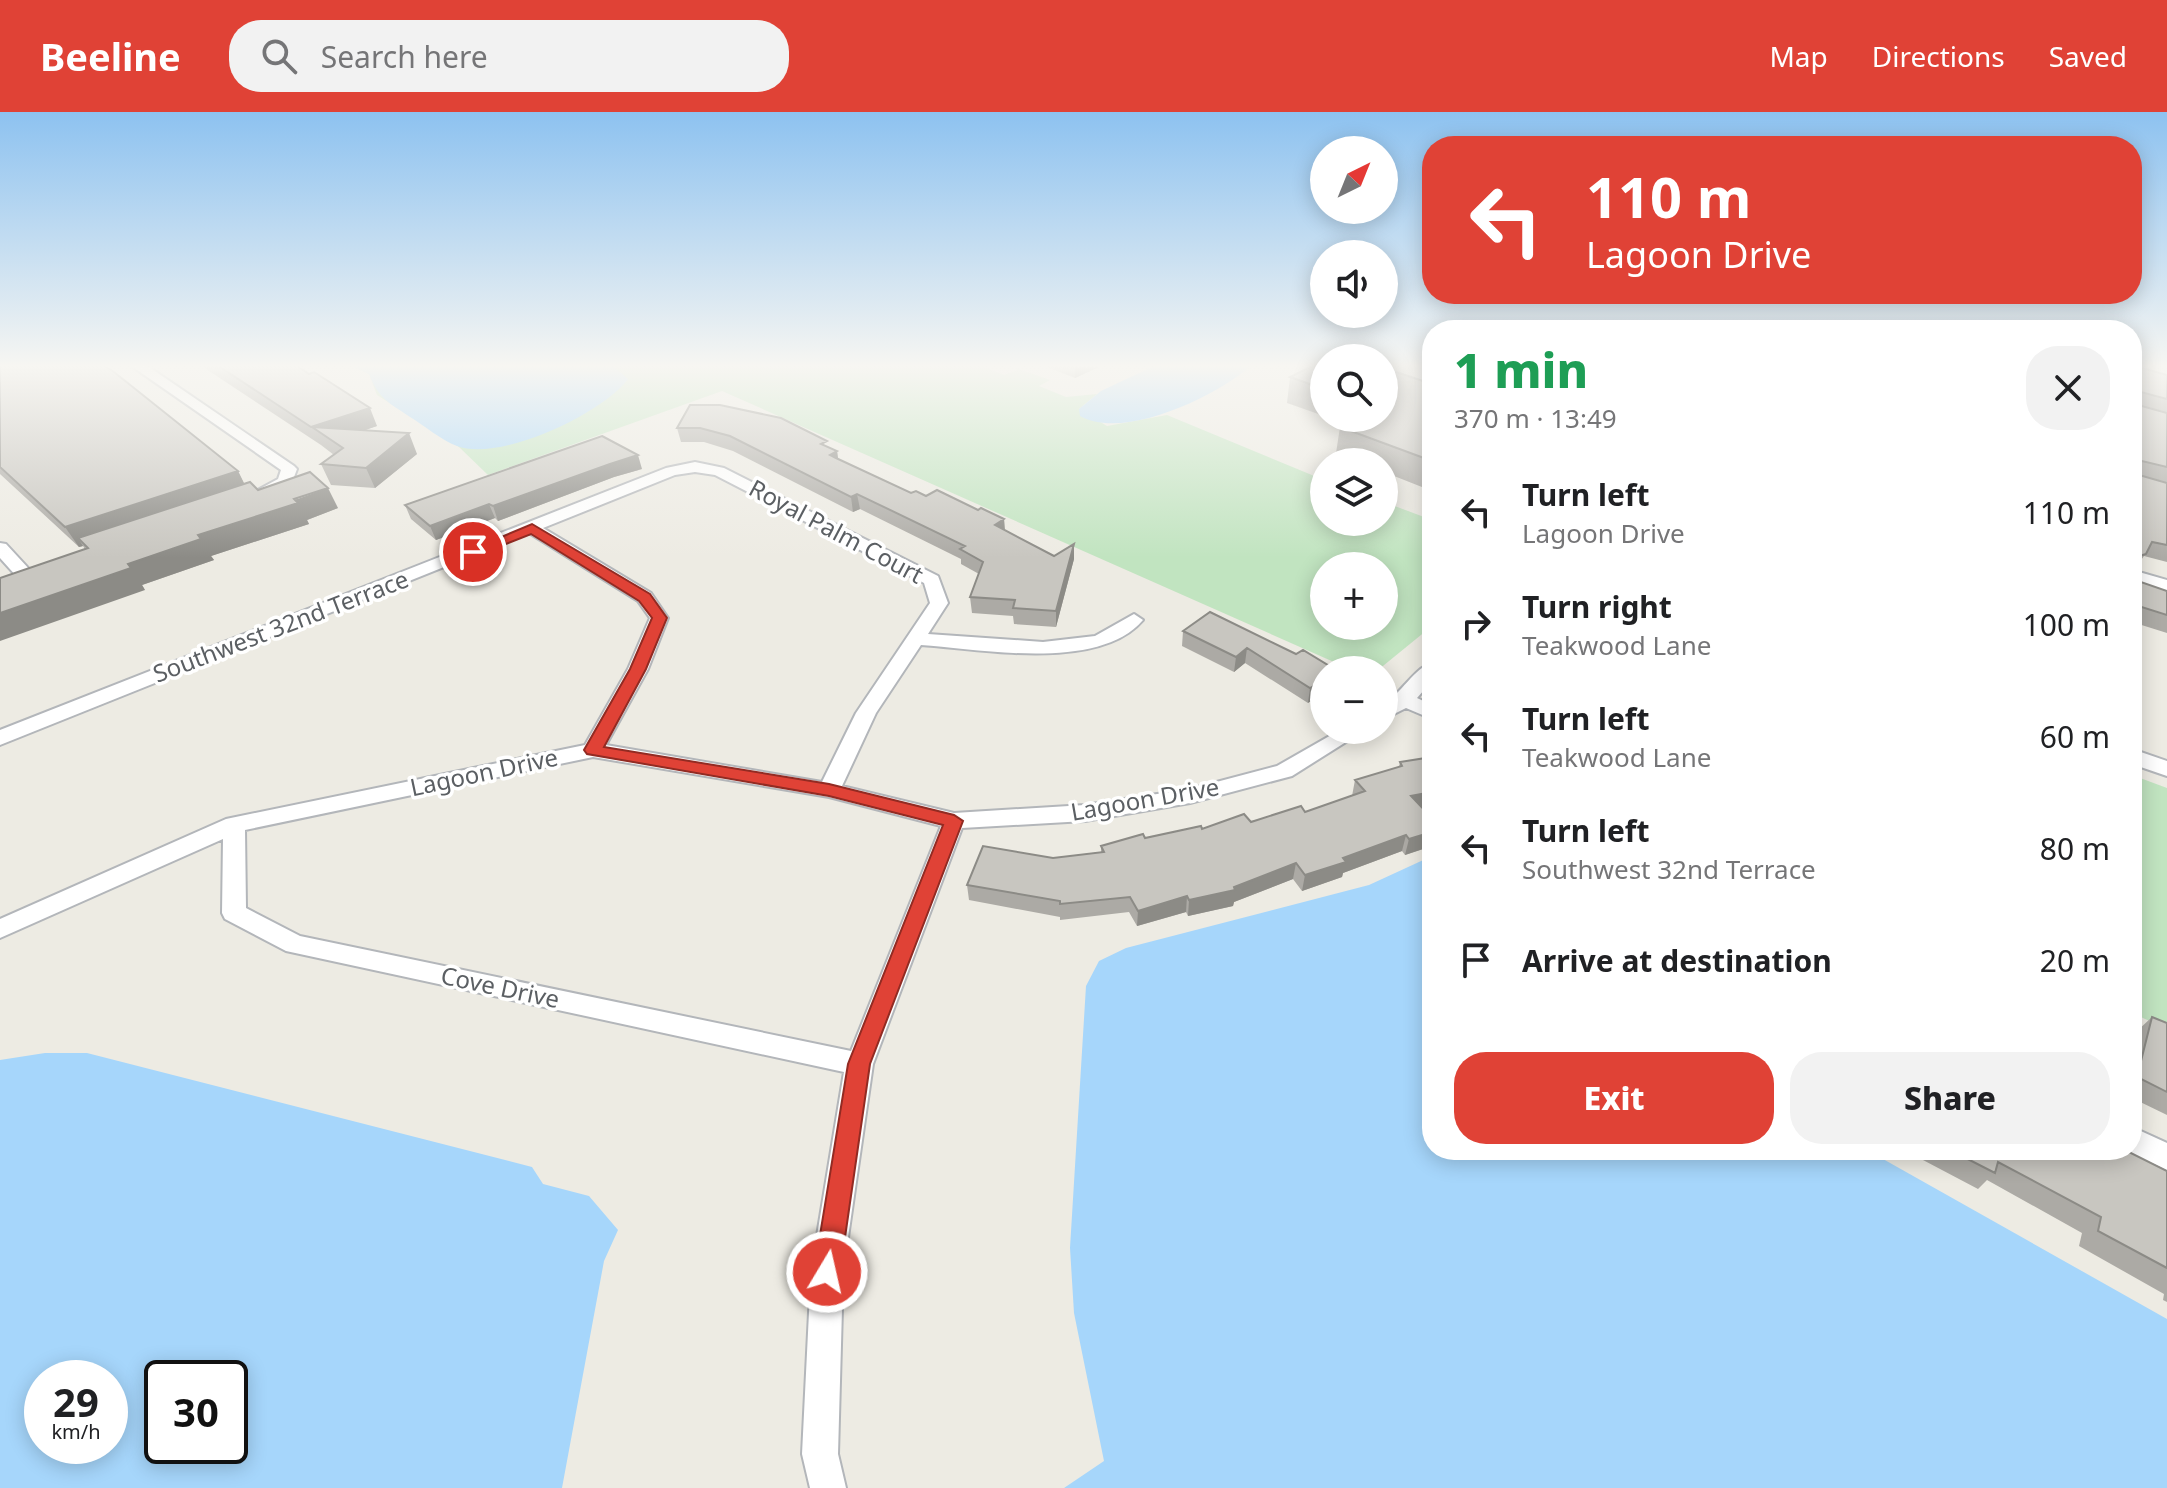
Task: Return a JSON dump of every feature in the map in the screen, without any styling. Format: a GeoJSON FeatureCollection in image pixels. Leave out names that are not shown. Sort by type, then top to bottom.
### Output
{"type":"FeatureCollection","features":[{"type":"Feature","properties":{"kind":"street"},"geometry":{"type":"LineString","coordinates":[[231,429],[289,469],[285,482],[266,493],[236,503]]}},
{"type":"Feature","properties":{"kind":"street","name":"Southwest 32nd Terrace"},"geometry":{"type":"LineString","coordinates":[[0,738],[671,471],[695,467]]}},
{"type":"Feature","properties":{"kind":"street","name":"Royal Palm Court"},"geometry":{"type":"LineString","coordinates":[[695,467],[719,471],[932,580],[939,603],[866,713],[829,790]]}},
{"type":"Feature","properties":{"kind":"street"},"geometry":{"type":"LineString","coordinates":[[532,528],[645,597],[659,618],[638,669],[593,750]]}},
{"type":"Feature","properties":{"kind":"street"},"geometry":{"type":"LineString","coordinates":[[0,548],[31,572],[0,582]]}},
{"type":"Feature","properties":{"kind":"street"},"geometry":{"type":"LineString","coordinates":[[2142,578],[2167,586]]}},
{"type":"Feature","properties":{"kind":"street"},"geometry":{"type":"LineString","coordinates":[[916,639],[1043,648],[1100,641],[1134,620]]}},
{"type":"Feature","properties":{"kind":"street"},"geometry":{"type":"LineString","coordinates":[[1398,704],[1422,680]]}},
{"type":"Feature","properties":{"kind":"street"},"geometry":{"type":"LineString","coordinates":[[1405,700],[1422,708]]}},
{"type":"Feature","properties":{"kind":"street","name":"Lagoon Drive"},"geometry":{"type":"LineString","coordinates":[[0,929],[234,825],[593,750],[829,790],[954,821],[1085,813],[1190,796],[1284,771],[1331,744]]}},
{"type":"Feature","properties":{"kind":"street"},"geometry":{"type":"LineString","coordinates":[[2142,760],[2167,769]]}},
{"type":"Feature","properties":{"kind":"street"},"geometry":{"type":"LineString","coordinates":[[828,1488],[820,1454],[827,1272],[859,1064],[954,821]]}},
{"type":"Feature","properties":{"kind":"street","name":"Cove Drive"},"geometry":{"type":"LineString","coordinates":[[234,825],[234,913],[295,944],[859,1064]]}},
{"type":"Feature","properties":{"kind":"street"},"geometry":{"type":"LineString","coordinates":[[2142,1145],[2167,1157]]}},
{"type":"Feature","properties":{"kind":"green space"},"geometry":{"type":"Polygon","coordinates":[[[431,429],[616,429],[488,475],[459,447],[431,429]]]}},
{"type":"Feature","properties":{"kind":"green space"},"geometry":{"type":"Polygon","coordinates":[[[808,429],[1201,429],[1310,474],[1310,536],[1398,536],[1398,507],[1422,516],[1422,634],[1395,656],[1320,656],[808,429]]]}},
{"type":"Feature","properties":{"kind":"green space"},"geometry":{"type":"Polygon","coordinates":[[[2142,779],[2167,788],[2167,1029],[2142,1018],[2142,779]]]}},
{"type":"Feature","properties":{"kind":"water"},"geometry":{"type":"Polygon","coordinates":[[[428,429],[555,429],[523,441],[476,449],[457,446],[428,429]]]}},
{"type":"Feature","properties":{"kind":"water"},"geometry":{"type":"Polygon","coordinates":[[[1422,861],[1422,1160],[1885,1160],[2167,1319],[2167,1488],[1064,1488],[1104,1461],[1074,1313],[1070,1248],[1086,986],[1099,961],[1126,948],[1369,885],[1422,861]]]}},
{"type":"Feature","properties":{"kind":"water"},"geometry":{"type":"Polygon","coordinates":[[[45,1053],[87,1053],[532,1167],[543,1184],[589,1196],[618,1230],[604,1261],[562,1488],[0,1488],[0,1060],[45,1053]]]}},
{"type":"Feature","properties":{"kind":"building"},"geometry":{"type":"Polygon","coordinates":[[[0,429],[186,429],[238,471],[65,527],[0,467],[0,429]]]}},
{"type":"Feature","properties":{"kind":"building"},"geometry":{"type":"Polygon","coordinates":[[[315,429],[409,433],[366,468],[321,464],[343,448],[315,429]]]}},
{"type":"Feature","properties":{"kind":"building"},"geometry":{"type":"Polygon","coordinates":[[[705,429],[803,429],[827,441],[821,444],[837,451],[830,455],[911,493],[916,491],[926,496],[937,490],[978,510],[981,508],[1004,519],[995,525],[1054,556],[1074,544],[1056,611],[1013,608],[1015,600],[970,597],[983,562],[960,549],[965,546],[857,494],[851,497],[730,436],[705,429]]]}},
{"type":"Feature","properties":{"kind":"building"},"geometry":{"type":"Polygon","coordinates":[[[1398,429],[1422,429],[1422,457],[1354,432],[1398,432],[1398,429]]]}},
{"type":"Feature","properties":{"kind":"building"},"geometry":{"type":"Polygon","coordinates":[[[2142,429],[2167,429],[2167,467],[2142,461],[2142,429]]]}},
{"type":"Feature","properties":{"kind":"building"},"geometry":{"type":"Polygon","coordinates":[[[602,436],[638,455],[430,526],[405,505],[602,436]]]}},
{"type":"Feature","properties":{"kind":"building"},"geometry":{"type":"Polygon","coordinates":[[[310,472],[328,488],[294,499],[298,503],[198,535],[201,539],[128,564],[131,568],[0,613],[0,578],[88,548],[78,538],[250,482],[258,490],[310,472]]]}},
{"type":"Feature","properties":{"kind":"building"},"geometry":{"type":"Polygon","coordinates":[[[2142,476],[2167,483],[2167,545],[2152,542],[2146,554],[2142,555],[2142,476]]]}},
{"type":"Feature","properties":{"kind":"building"},"geometry":{"type":"Polygon","coordinates":[[[2142,582],[2167,591],[2167,615],[2142,607],[2142,582]]]}},
{"type":"Feature","properties":{"kind":"building"},"geometry":{"type":"Polygon","coordinates":[[[1210,612],[1296,654],[1303,650],[1313,656],[1310,656],[1310,688],[1247,648],[1236,657],[1183,631],[1210,612]]]}},
{"type":"Feature","properties":{"kind":"building"},"geometry":{"type":"Polygon","coordinates":[[[1422,759],[1422,794],[1411,796],[1422,808],[1422,835],[1409,839],[1406,835],[1343,858],[1346,862],[1305,875],[1296,863],[1234,887],[1235,890],[1189,900],[1187,896],[1138,911],[1130,897],[1060,904],[1060,901],[967,885],[983,846],[1053,858],[1104,852],[1101,846],[1143,834],[1145,838],[1201,826],[1202,829],[1244,814],[1251,822],[1301,806],[1305,812],[1365,791],[1355,780],[1402,766],[1400,762],[1422,759]]]}},
{"type":"Feature","properties":{"kind":"building"},"geometry":{"type":"Polygon","coordinates":[[[2152,1017],[2167,1023],[2167,1092],[2142,1080],[2142,1057],[2152,1017]]]}},
{"type":"Feature","properties":{"kind":"building"},"geometry":{"type":"Polygon","coordinates":[[[2142,1158],[2167,1171],[2167,1268],[2098,1231],[2101,1217],[1998,1162],[1995,1173],[1970,1160],[2142,1158]]]}},
{"type":"Feature","properties":{"kind":"route"},"geometry":{"type":"LineString","coordinates":[[473,552],[532,528],[645,597],[659,618],[638,669],[593,750],[829,790],[954,821],[859,1064],[827,1272]]}}]}
